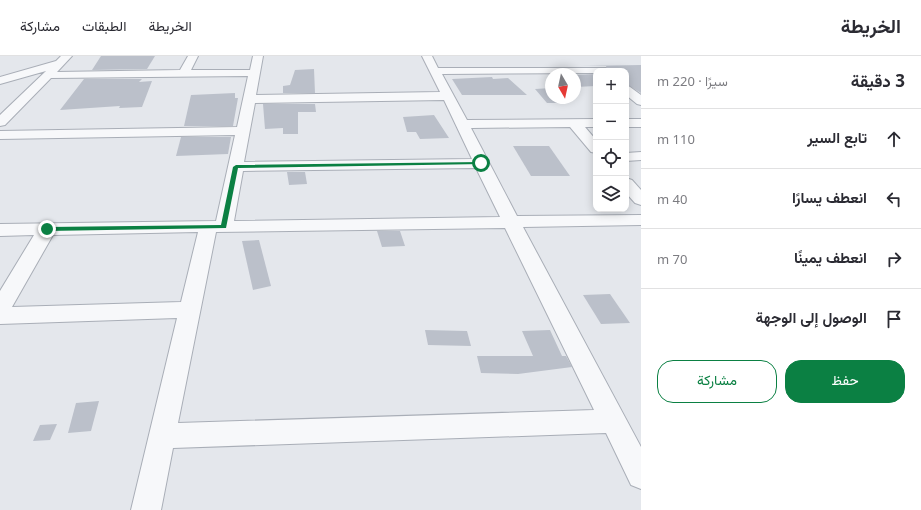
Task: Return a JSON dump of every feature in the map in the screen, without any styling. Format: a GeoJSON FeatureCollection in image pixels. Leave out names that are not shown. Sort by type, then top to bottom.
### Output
{"type":"FeatureCollection","features":[{"type":"Feature","properties":{"kind":"street"},"geometry":{"type":"LineString","coordinates":[[184,74],[193,56]]}},
{"type":"Feature","properties":{"kind":"street"},"geometry":{"type":"LineString","coordinates":[[146,510],[190,310],[236,167],[258,56]]}},
{"type":"Feature","properties":{"kind":"street"},"geometry":{"type":"LineString","coordinates":[[0,81],[63,60]]}},
{"type":"Feature","properties":{"kind":"street"},"geometry":{"type":"LineString","coordinates":[[0,122],[63,60]]}},
{"type":"Feature","properties":{"kind":"street"},"geometry":{"type":"LineString","coordinates":[[523,61],[531,70]]}},
{"type":"Feature","properties":{"kind":"street"},"geometry":{"type":"LineString","coordinates":[[592,61],[600,68]]}},
{"type":"Feature","properties":{"kind":"street"},"geometry":{"type":"LineString","coordinates":[[430,64],[531,70],[593,71]]}},
{"type":"Feature","properties":{"kind":"street"},"geometry":{"type":"LineString","coordinates":[[430,64],[464,124],[481,163],[641,475]]}},
{"type":"Feature","properties":{"kind":"street"},"geometry":{"type":"LineString","coordinates":[[49,75],[255,72]]}},
{"type":"Feature","properties":{"kind":"street"},"geometry":{"type":"LineString","coordinates":[[0,76],[20,75]]}},
{"type":"Feature","properties":{"kind":"street"},"geometry":{"type":"LineString","coordinates":[[250,98],[447,96]]}},
{"type":"Feature","properties":{"kind":"street"},"geometry":{"type":"LineString","coordinates":[[574,123],[593,145]]}},
{"type":"Feature","properties":{"kind":"street"},"geometry":{"type":"LineString","coordinates":[[464,124],[593,123]]}},
{"type":"Feature","properties":{"kind":"street"},"geometry":{"type":"LineString","coordinates":[[629,123],[641,123]]}},
{"type":"Feature","properties":{"kind":"street"},"geometry":{"type":"LineString","coordinates":[[0,136],[243,131]]}},
{"type":"Feature","properties":{"kind":"street"},"geometry":{"type":"LineString","coordinates":[[629,157],[641,156]]}},
{"type":"Feature","properties":{"kind":"street"},"geometry":{"type":"LineString","coordinates":[[236,167],[481,163]]}},
{"type":"Feature","properties":{"kind":"street"},"geometry":{"type":"LineString","coordinates":[[629,186],[641,200]]}},
{"type":"Feature","properties":{"kind":"street"},"geometry":{"type":"LineString","coordinates":[[0,230],[641,220]]}},
{"type":"Feature","properties":{"kind":"street"},"geometry":{"type":"LineString","coordinates":[[0,309],[47,229]]}},
{"type":"Feature","properties":{"kind":"street"},"geometry":{"type":"LineString","coordinates":[[0,316],[190,310]]}},
{"type":"Feature","properties":{"kind":"street"},"geometry":{"type":"LineString","coordinates":[[162,436],[614,421]]}},
{"type":"Feature","properties":{"kind":"building"},"geometry":{"type":"Polygon","coordinates":[[[101,56],[155,56],[147,69],[92,70],[101,56]]]}},
{"type":"Feature","properties":{"kind":"building"},"geometry":{"type":"Polygon","coordinates":[[[641,65],[641,93],[629,86],[629,68],[580,66],[641,65]]]}},
{"type":"Feature","properties":{"kind":"building"},"geometry":{"type":"Polygon","coordinates":[[[314,69],[315,93],[283,93],[283,86],[290,85],[295,70],[314,69]]]}},
{"type":"Feature","properties":{"kind":"building"},"geometry":{"type":"Polygon","coordinates":[[[593,74],[593,86],[581,87],[581,75],[593,74]]]}},
{"type":"Feature","properties":{"kind":"building"},"geometry":{"type":"Polygon","coordinates":[[[492,77],[493,79],[508,78],[527,95],[462,95],[452,79],[492,77]]]}},
{"type":"Feature","properties":{"kind":"building"},"geometry":{"type":"Polygon","coordinates":[[[84,79],[142,79],[139,82],[152,81],[142,107],[119,108],[120,106],[60,110],[84,79]]]}},
{"type":"Feature","properties":{"kind":"building"},"geometry":{"type":"Polygon","coordinates":[[[545,88],[545,101],[535,89],[545,88]]]}},
{"type":"Feature","properties":{"kind":"building"},"geometry":{"type":"Polygon","coordinates":[[[235,93],[235,98],[238,98],[233,126],[184,126],[191,95],[235,93]]]}},
{"type":"Feature","properties":{"kind":"building"},"geometry":{"type":"Polygon","coordinates":[[[263,104],[315,104],[316,112],[298,112],[298,134],[283,134],[283,128],[265,129],[263,104]]]}},
{"type":"Feature","properties":{"kind":"building"},"geometry":{"type":"Polygon","coordinates":[[[434,115],[449,138],[420,139],[416,132],[407,132],[403,117],[434,115]]]}},
{"type":"Feature","properties":{"kind":"building"},"geometry":{"type":"Polygon","coordinates":[[[181,137],[231,137],[228,154],[176,156],[181,137]]]}},
{"type":"Feature","properties":{"kind":"building"},"geometry":{"type":"Polygon","coordinates":[[[513,146],[549,146],[570,176],[531,176],[513,146]]]}},
{"type":"Feature","properties":{"kind":"building"},"geometry":{"type":"Polygon","coordinates":[[[287,172],[305,172],[307,184],[289,185],[287,172]]]}},
{"type":"Feature","properties":{"kind":"building"},"geometry":{"type":"Polygon","coordinates":[[[377,231],[400,231],[405,246],[382,247],[377,231]]]}},
{"type":"Feature","properties":{"kind":"building"},"geometry":{"type":"Polygon","coordinates":[[[259,240],[271,286],[253,290],[242,241],[259,240]]]}},
{"type":"Feature","properties":{"kind":"building"},"geometry":{"type":"Polygon","coordinates":[[[610,294],[630,323],[601,324],[583,295],[610,294]]]}},
{"type":"Feature","properties":{"kind":"building"},"geometry":{"type":"Polygon","coordinates":[[[425,330],[467,331],[471,346],[428,345],[425,330]]]}},
{"type":"Feature","properties":{"kind":"building"},"geometry":{"type":"Polygon","coordinates":[[[550,330],[562,356],[566,356],[572,367],[518,374],[481,373],[477,356],[533,356],[522,331],[550,330]]]}},
{"type":"Feature","properties":{"kind":"building"},"geometry":{"type":"Polygon","coordinates":[[[99,401],[91,431],[68,433],[76,403],[99,401]]]}},
{"type":"Feature","properties":{"kind":"building"},"geometry":{"type":"Polygon","coordinates":[[[57,424],[50,440],[33,441],[40,425],[57,424]]]}},
{"type":"Feature","properties":{"kind":"route"},"geometry":{"type":"LineString","coordinates":[[47,229],[224,226],[236,167],[481,163]]}}]}
